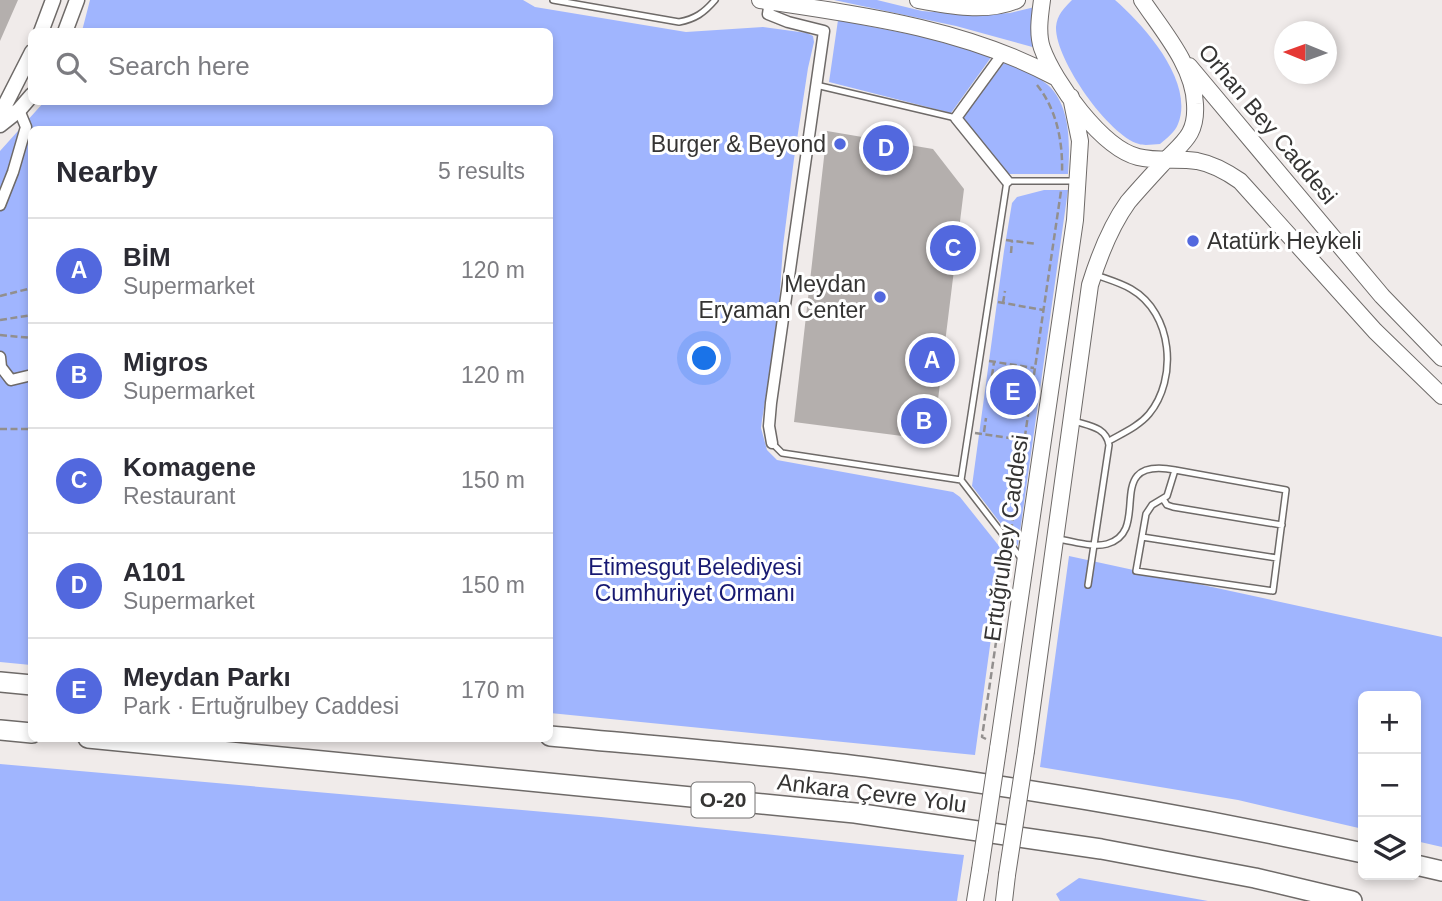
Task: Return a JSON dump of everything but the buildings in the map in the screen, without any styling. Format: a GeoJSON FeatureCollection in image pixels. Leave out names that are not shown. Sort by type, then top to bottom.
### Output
{"type":"FeatureCollection","features":[{"type":"Feature","properties":{"kind":"highway"},"geometry":{"type":"LineString","coordinates":[[0,682],[28,685]]}},
{"type":"Feature","properties":{"kind":"highway"},"geometry":{"type":"LineString","coordinates":[[0,730],[28,733]]}},
{"type":"Feature","properties":{"kind":"highway","name":"Ankara Çevre Yolu"},"geometry":{"type":"LineString","coordinates":[[553,736],[878,769],[1067,796],[1248,828],[1358,852]]}},
{"type":"Feature","properties":{"kind":"highway","name":"Ankara Çevre Yolu"},"geometry":{"type":"LineString","coordinates":[[129,742],[855,813],[1101,849],[1255,877],[1352,901]]}},
{"type":"Feature","properties":{"kind":"highway"},"geometry":{"type":"LineString","coordinates":[[1421,866],[1442,871]]}},
{"type":"Feature","properties":{"kind":"main road"},"geometry":{"type":"LineString","coordinates":[[918,0],[962,7],[1008,4],[1017,0]]}},
{"type":"Feature","properties":{"kind":"main road"},"geometry":{"type":"LineString","coordinates":[[1042,0],[1039,23],[1041,46],[1055,77],[1095,128],[1115,147],[1138,157],[1165,161],[1198,161],[1217,167],[1240,181],[1375,331],[1442,396]]}},
{"type":"Feature","properties":{"kind":"main road"},"geometry":{"type":"LineString","coordinates":[[1004,901],[1094,274],[1106,241],[1128,203],[1165,161],[1185,143],[1193,128],[1195,103],[1188,76],[1172,44],[1142,0]]}},
{"type":"Feature","properties":{"kind":"main road"},"geometry":{"type":"LineString","coordinates":[[765,1],[920,28],[1004,52],[1055,77]]}},
{"type":"Feature","properties":{"kind":"main road","name":"Orhan Bey Caddesi"},"geometry":{"type":"LineString","coordinates":[[1172,44],[1373,286],[1442,358]]}},
{"type":"Feature","properties":{"kind":"main road","name":"Ertuğrulbey Caddesi"},"geometry":{"type":"LineString","coordinates":[[975,901],[993,745],[1025,563],[1075,220],[1070,181],[1080,141],[1071,97]]}},
{"type":"Feature","properties":{"kind":"street"},"geometry":{"type":"LineString","coordinates":[[42,28],[53,0]]}},
{"type":"Feature","properties":{"kind":"street"},"geometry":{"type":"LineString","coordinates":[[66,28],[77,0]]}},
{"type":"Feature","properties":{"kind":"street"},"geometry":{"type":"LineString","coordinates":[[765,1],[768,14],[824,31],[771,403],[769,426],[772,443]]}},
{"type":"Feature","properties":{"kind":"street"},"geometry":{"type":"LineString","coordinates":[[1004,52],[956,118],[1007,181]]}},
{"type":"Feature","properties":{"kind":"street"},"geometry":{"type":"LineString","coordinates":[[0,115],[3,99],[28,58]]}},
{"type":"Feature","properties":{"kind":"street"},"geometry":{"type":"LineString","coordinates":[[0,205],[26,127],[19,110],[3,99]]}},
{"type":"Feature","properties":{"kind":"street"},"geometry":{"type":"LineString","coordinates":[[0,125],[28,100]]}},
{"type":"Feature","properties":{"kind":"street"},"geometry":{"type":"LineString","coordinates":[[0,357],[1,367],[11,380],[28,375]]}},
{"type":"Feature","properties":{"kind":"lane"},"geometry":{"type":"LineString","coordinates":[[554,0],[678,22],[692,20],[715,0]]}},
{"type":"Feature","properties":{"kind":"lane"},"geometry":{"type":"LineString","coordinates":[[816,85],[956,118]]}},
{"type":"Feature","properties":{"kind":"lane"},"geometry":{"type":"LineString","coordinates":[[961,480],[1007,181],[1070,181]]}},
{"type":"Feature","properties":{"kind":"lane"},"geometry":{"type":"LineString","coordinates":[[1094,274],[1131,289],[1146,302],[1161,325],[1168,358],[1165,385],[1155,406],[1140,423],[1109,441]]}},
{"type":"Feature","properties":{"kind":"lane"},"geometry":{"type":"LineString","coordinates":[[1072,420],[1101,429],[1109,441],[1088,585]]}},
{"type":"Feature","properties":{"kind":"lane"},"geometry":{"type":"LineString","coordinates":[[772,443],[782,453],[961,480],[1025,563]]}},
{"type":"Feature","properties":{"kind":"lane"},"geometry":{"type":"LineString","coordinates":[[1055,539],[1093,545],[1111,542],[1123,534],[1128,522],[1134,483],[1142,470],[1154,467],[1175,470],[1286,490],[1273,591],[1136,571],[1146,514],[1152,505],[1170,491],[1175,470]]}},
{"type":"Feature","properties":{"kind":"lane"},"geometry":{"type":"LineString","coordinates":[[1163,499],[1167,505],[1173,507],[1282,524]]}},
{"type":"Feature","properties":{"kind":"lane"},"geometry":{"type":"LineString","coordinates":[[1142,537],[1277,558]]}},
{"type":"Feature","properties":{"kind":"path"},"geometry":{"type":"LineString","coordinates":[[993,745],[982,737],[1043,310],[1070,181],[1052,111],[1038,86],[1028,78]]}},
{"type":"Feature","properties":{"kind":"path"},"geometry":{"type":"LineString","coordinates":[[998,239],[1037,244]]}},
{"type":"Feature","properties":{"kind":"path"},"geometry":{"type":"LineString","coordinates":[[1011,253],[1012,241]]}},
{"type":"Feature","properties":{"kind":"path"},"geometry":{"type":"LineString","coordinates":[[0,296],[28,289]]}},
{"type":"Feature","properties":{"kind":"path"},"geometry":{"type":"LineString","coordinates":[[1003,303],[1005,291]]}},
{"type":"Feature","properties":{"kind":"path"},"geometry":{"type":"LineString","coordinates":[[988,301],[1043,310]]}},
{"type":"Feature","properties":{"kind":"path"},"geometry":{"type":"LineString","coordinates":[[0,320],[28,316]]}},
{"type":"Feature","properties":{"kind":"path"},"geometry":{"type":"LineString","coordinates":[[0,335],[28,339]]}},
{"type":"Feature","properties":{"kind":"path"},"geometry":{"type":"LineString","coordinates":[[979,359],[1034,368]]}},
{"type":"Feature","properties":{"kind":"path"},"geometry":{"type":"LineString","coordinates":[[992,376],[994,362]]}},
{"type":"Feature","properties":{"kind":"path"},"geometry":{"type":"LineString","coordinates":[[984,434],[986,418]]}},
{"type":"Feature","properties":{"kind":"path"},"geometry":{"type":"LineString","coordinates":[[0,429],[28,429]]}},
{"type":"Feature","properties":{"kind":"path"},"geometry":{"type":"LineString","coordinates":[[968,432],[1024,440]]}},
{"type":"Feature","properties":{"kind":"green space","name":"Etimesgut Belediyesi Cumhuriyet Ormanı"},"geometry":{"type":"Polygon","coordinates":[[[90,0],[523,0],[535,7],[686,32],[763,27],[813,36],[783,246],[778,322],[761,428],[767,450],[777,460],[953,492],[960,497],[1003,551],[975,755],[553,713],[553,126],[28,126],[28,665],[0,662],[0,151],[41,105],[553,105],[553,28],[83,28],[90,0]]]}},
{"type":"Feature","properties":{"kind":"green space"},"geometry":{"type":"Polygon","coordinates":[[[834,0],[877,0],[922,11],[972,15],[1010,13],[1039,6],[1036,48],[956,26],[834,0]]]}},
{"type":"Feature","properties":{"kind":"green space"},"geometry":{"type":"Polygon","coordinates":[[[1072,0],[1115,0],[1139,24],[1164,56],[1179,90],[1181,108],[1177,127],[1160,144],[1141,145],[1126,138],[1099,111],[1074,76],[1064,58],[1056,27],[1059,15],[1072,0]]]}},
{"type":"Feature","properties":{"kind":"green space"},"geometry":{"type":"Polygon","coordinates":[[[838,20],[919,36],[992,56],[951,113],[829,82],[838,20]]]}},
{"type":"Feature","properties":{"kind":"green space"},"geometry":{"type":"Polygon","coordinates":[[[1004,63],[1038,78],[1056,94],[1067,127],[1068,174],[1005,174],[961,120],[1004,63]]]}},
{"type":"Feature","properties":{"kind":"green space"},"geometry":{"type":"Polygon","coordinates":[[[1044,190],[1068,190],[1018,546],[972,486],[1012,203],[1017,197],[1044,190]]]}},
{"type":"Feature","properties":{"kind":"green space"},"geometry":{"type":"Polygon","coordinates":[[[1069,556],[1442,637],[1442,847],[1421,842],[1421,691],[1358,691],[1358,828],[1238,800],[1040,767],[1069,556]]]}},
{"type":"Feature","properties":{"kind":"green space"},"geometry":{"type":"Polygon","coordinates":[[[0,764],[601,817],[964,855],[957,901],[0,901],[0,764]]]}},
{"type":"Feature","properties":{"kind":"green space"},"geometry":{"type":"Polygon","coordinates":[[[1079,878],[1208,901],[1060,901],[1056,894],[1079,878]]]}},
{"type":"Feature","properties":{"kind":"place","name":"Burger & Beyond"},"geometry":{"type":"Point","coordinates":[840,144]}},
{"type":"Feature","properties":{"kind":"place","name":"A101"},"geometry":{"type":"Point","coordinates":[886,148]}},
{"type":"Feature","properties":{"kind":"place","name":"Atatürk Heykeli"},"geometry":{"type":"Point","coordinates":[1193,241]}},
{"type":"Feature","properties":{"kind":"place","name":"Komagene"},"geometry":{"type":"Point","coordinates":[953,248]}},
{"type":"Feature","properties":{"kind":"place","name":"Meydan Eryaman Center"},"geometry":{"type":"Point","coordinates":[880,297]}},
{"type":"Feature","properties":{"kind":"place","name":"BİM"},"geometry":{"type":"Point","coordinates":[932,360]}},
{"type":"Feature","properties":{"kind":"place","name":"Meydan Parkı"},"geometry":{"type":"Point","coordinates":[1013,392]}},
{"type":"Feature","properties":{"kind":"place","name":"Migros"},"geometry":{"type":"Point","coordinates":[924,421]}}]}
